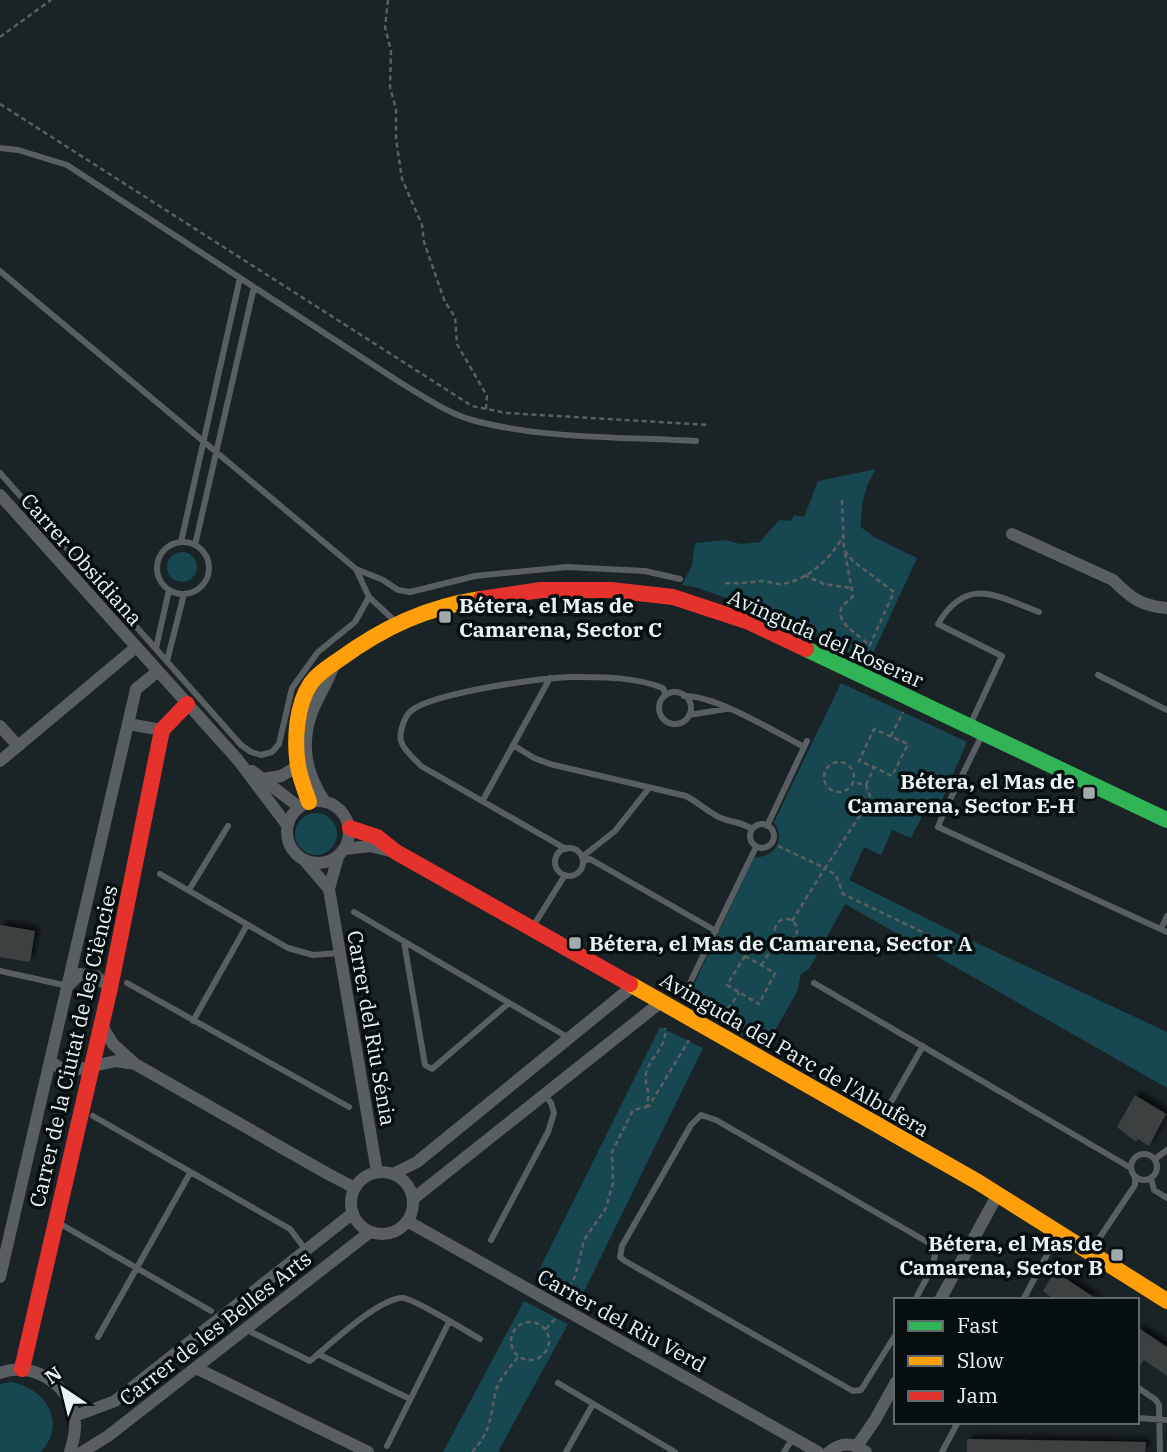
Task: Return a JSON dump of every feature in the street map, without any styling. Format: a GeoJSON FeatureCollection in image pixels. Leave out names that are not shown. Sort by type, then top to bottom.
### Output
{"type":"FeatureCollection","features":[{"type":"Feature","properties":{"kind":"street","name":"Carrer Obsidiana"},"geometry":{"type":"LineString","coordinates":[[0,495],[135,648]]}},
{"type":"Feature","properties":{"kind":"street"},"geometry":{"type":"LineString","coordinates":[[1012,534],[1113,580],[1126,593],[1147,606],[1167,608]]}},
{"type":"Feature","properties":{"kind":"street","name":"Avinguda del Roserar"},"geometry":{"type":"LineString","coordinates":[[311,804],[298,766],[298,718],[310,684],[319,674],[365,641],[397,624],[446,604],[541,590],[611,590],[673,597],[749,622],[1167,820]]}},
{"type":"Feature","properties":{"kind":"street"},"geometry":{"type":"LineString","coordinates":[[0,761],[135,648],[238,760],[287,825]]}},
{"type":"Feature","properties":{"kind":"street","name":"Avinguda del Roserar"},"geometry":{"type":"LineString","coordinates":[[311,804],[315,787],[306,762],[307,725],[334,664]]}},
{"type":"Feature","properties":{"kind":"street","name":"Carrer de la Ciutat de les Ciències"},"geometry":{"type":"LineString","coordinates":[[0,1277],[5,1237],[68,986],[135,689],[157,672]]}},
{"type":"Feature","properties":{"kind":"street"},"geometry":{"type":"LineString","coordinates":[[128,724],[162,730],[187,704]]}},
{"type":"Feature","properties":{"kind":"street"},"geometry":{"type":"LineString","coordinates":[[0,726],[18,746]]}},
{"type":"Feature","properties":{"kind":"street","name":"Carrer de la Ciutat de les Ciències"},"geometry":{"type":"LineString","coordinates":[[22,1370],[110,988],[162,730]]}},
{"type":"Feature","properties":{"kind":"street"},"geometry":{"type":"LineString","coordinates":[[238,760],[263,779],[311,804],[340,809],[350,828],[342,853],[329,862],[318,864],[306,861],[297,856],[290,847],[287,825],[292,815],[311,804]]}},
{"type":"Feature","properties":{"kind":"street"},"geometry":{"type":"LineString","coordinates":[[263,779],[281,776],[298,766]]}},
{"type":"Feature","properties":{"kind":"street","name":"Avinguda del Parc de l'Albufera"},"geometry":{"type":"LineString","coordinates":[[350,828],[377,837],[396,852],[531,930],[878,1124],[998,1194],[1167,1301]]}},
{"type":"Feature","properties":{"kind":"street","name":"Avinguda del Parc de l'Albufera"},"geometry":{"type":"LineString","coordinates":[[342,853],[370,846],[396,852]]}},
{"type":"Feature","properties":{"kind":"street","name":"Carrer del Riu Sénia"},"geometry":{"type":"LineString","coordinates":[[342,853],[329,889],[377,1172]]}},
{"type":"Feature","properties":{"kind":"street","name":"Carrer del Riu Sénia"},"geometry":{"type":"LineString","coordinates":[[306,861],[329,889]]}},
{"type":"Feature","properties":{"kind":"street"},"geometry":{"type":"LineString","coordinates":[[68,986],[80,974],[96,976],[110,988]]}},
{"type":"Feature","properties":{"kind":"street"},"geometry":{"type":"LineString","coordinates":[[393,1174],[417,1162],[633,986]]}},
{"type":"Feature","properties":{"kind":"street"},"geometry":{"type":"LineString","coordinates":[[413,1199],[661,1002]]}},
{"type":"Feature","properties":{"kind":"street"},"geometry":{"type":"LineString","coordinates":[[102,1024],[113,1044],[135,1064],[355,1188]]}},
{"type":"Feature","properties":{"kind":"street"},"geometry":{"type":"LineString","coordinates":[[50,1061],[66,1072],[116,1061],[135,1064]]}},
{"type":"Feature","properties":{"kind":"street"},"geometry":{"type":"LineString","coordinates":[[377,1172],[393,1174],[407,1183],[413,1207],[407,1222],[391,1233],[370,1232],[357,1221],[353,1213],[352,1196],[355,1188],[361,1180],[377,1172]]}},
{"type":"Feature","properties":{"kind":"street"},"geometry":{"type":"LineString","coordinates":[[941,1298],[998,1194]]}},
{"type":"Feature","properties":{"kind":"street","name":"Carrer de les Belles Arts"},"geometry":{"type":"LineString","coordinates":[[75,1416],[115,1401],[353,1213]]}},
{"type":"Feature","properties":{"kind":"street","name":"Carrer del Riu Verd"},"geometry":{"type":"LineString","coordinates":[[407,1222],[818,1452]]}},
{"type":"Feature","properties":{"kind":"street","name":"Carrer de les Belles Arts"},"geometry":{"type":"LineString","coordinates":[[82,1452],[107,1436],[370,1232]]}},
{"type":"Feature","properties":{"kind":"street"},"geometry":{"type":"LineString","coordinates":[[196,1368],[368,1452]]}},
{"type":"Feature","properties":{"kind":"street"},"geometry":{"type":"LineString","coordinates":[[0,1373],[22,1370],[40,1374],[56,1383],[68,1398],[75,1416],[75,1434],[70,1452]]}},
{"type":"Feature","properties":{"kind":"street"},"geometry":{"type":"LineString","coordinates":[[829,1452],[843,1444],[861,1449],[894,1386]]}},
{"type":"Feature","properties":{"kind":"lane"},"geometry":{"type":"LineString","coordinates":[[0,148],[18,150],[67,165],[401,383],[448,410],[470,419],[531,431],[696,441]]}},
{"type":"Feature","properties":{"kind":"lane"},"geometry":{"type":"LineString","coordinates":[[0,271],[356,569],[383,580],[398,590],[410,592],[475,576],[556,568],[645,571],[680,579]]}},
{"type":"Feature","properties":{"kind":"lane"},"geometry":{"type":"LineString","coordinates":[[181,542],[240,278]]}},
{"type":"Feature","properties":{"kind":"lane"},"geometry":{"type":"LineString","coordinates":[[195,545],[254,287]]}},
{"type":"Feature","properties":{"kind":"lane"},"geometry":{"type":"LineString","coordinates":[[0,473],[241,745],[251,752],[261,755],[272,752],[279,744],[292,688],[318,652],[355,622],[369,597]]}},
{"type":"Feature","properties":{"kind":"lane"},"geometry":{"type":"LineString","coordinates":[[181,542],[195,545],[207,556],[209,573],[200,588],[184,594],[169,590],[159,578],[158,562],[166,548],[181,542]]}},
{"type":"Feature","properties":{"kind":"lane"},"geometry":{"type":"LineString","coordinates":[[356,569],[369,597],[397,624]]}},
{"type":"Feature","properties":{"kind":"lane"},"geometry":{"type":"LineString","coordinates":[[156,648],[169,590]]}},
{"type":"Feature","properties":{"kind":"lane"},"geometry":{"type":"LineString","coordinates":[[1039,612],[999,597],[975,593],[960,598],[948,607],[938,624],[1002,656],[938,827],[1164,931],[1167,916]]}},
{"type":"Feature","properties":{"kind":"lane"},"geometry":{"type":"LineString","coordinates":[[167,661],[184,594]]}},
{"type":"Feature","properties":{"kind":"lane"},"geometry":{"type":"LineString","coordinates":[[1098,675],[1167,710]]}},
{"type":"Feature","properties":{"kind":"lane"},"geometry":{"type":"LineString","coordinates":[[582,859],[576,850],[566,849],[421,766],[406,751],[401,740],[404,720],[410,712],[441,698],[533,679],[570,677],[648,682],[663,688],[666,695]]}},
{"type":"Feature","properties":{"kind":"lane"},"geometry":{"type":"LineString","coordinates":[[483,800],[550,678]]}},
{"type":"Feature","properties":{"kind":"lane"},"geometry":{"type":"LineString","coordinates":[[728,709],[689,715],[676,724],[663,719],[659,705],[666,695],[675,692],[694,696],[728,709],[806,744],[767,826]]}},
{"type":"Feature","properties":{"kind":"lane"},"geometry":{"type":"LineString","coordinates":[[684,696],[691,707],[689,715]]}},
{"type":"Feature","properties":{"kind":"lane"},"geometry":{"type":"LineString","coordinates":[[513,745],[534,758],[551,764],[686,796],[702,804],[716,816],[741,821],[752,829]]}},
{"type":"Feature","properties":{"kind":"lane"},"geometry":{"type":"LineString","coordinates":[[566,849],[558,855],[555,864],[559,872],[565,875],[577,873],[582,859],[615,831],[649,788]]}},
{"type":"Feature","properties":{"kind":"lane"},"geometry":{"type":"LineString","coordinates":[[759,824],[767,826],[773,834],[772,842],[766,847],[756,846],[750,839],[752,829],[759,824]]}},
{"type":"Feature","properties":{"kind":"lane"},"geometry":{"type":"LineString","coordinates":[[189,890],[228,826]]}},
{"type":"Feature","properties":{"kind":"lane"},"geometry":{"type":"LineString","coordinates":[[686,991],[756,846]]}},
{"type":"Feature","properties":{"kind":"lane"},"geometry":{"type":"LineString","coordinates":[[582,859],[590,859],[716,931]]}},
{"type":"Feature","properties":{"kind":"lane"},"geometry":{"type":"LineString","coordinates":[[160,874],[288,948],[313,955],[340,953]]}},
{"type":"Feature","properties":{"kind":"lane"},"geometry":{"type":"LineString","coordinates":[[531,930],[565,875]]}},
{"type":"Feature","properties":{"kind":"lane"},"geometry":{"type":"LineString","coordinates":[[354,912],[569,1038]]}},
{"type":"Feature","properties":{"kind":"lane"},"geometry":{"type":"LineString","coordinates":[[193,1021],[247,925]]}},
{"type":"Feature","properties":{"kind":"lane"},"geometry":{"type":"LineString","coordinates":[[404,942],[425,1065],[432,1069],[509,1003]]}},
{"type":"Feature","properties":{"kind":"lane"},"geometry":{"type":"LineString","coordinates":[[0,971],[68,986]]}},
{"type":"Feature","properties":{"kind":"lane"},"geometry":{"type":"LineString","coordinates":[[127,983],[349,1107]]}},
{"type":"Feature","properties":{"kind":"lane"},"geometry":{"type":"LineString","coordinates":[[814,983],[1131,1168],[1135,1185],[1091,1251]]}},
{"type":"Feature","properties":{"kind":"lane"},"geometry":{"type":"LineString","coordinates":[[878,1124],[923,1046]]}},
{"type":"Feature","properties":{"kind":"lane"},"geometry":{"type":"LineString","coordinates":[[491,1240],[548,1132],[554,1113],[544,1094]]}},
{"type":"Feature","properties":{"kind":"lane"},"geometry":{"type":"LineString","coordinates":[[894,1337],[870,1379],[861,1390],[853,1391],[625,1261],[620,1256],[622,1246],[691,1125],[701,1115],[716,1120],[929,1243],[935,1255],[916,1298]]}},
{"type":"Feature","properties":{"kind":"lane"},"geometry":{"type":"LineString","coordinates":[[93,1116],[290,1230],[306,1250]]}},
{"type":"Feature","properties":{"kind":"lane"},"geometry":{"type":"LineString","coordinates":[[1155,1159],[1167,1150]]}},
{"type":"Feature","properties":{"kind":"lane"},"geometry":{"type":"LineString","coordinates":[[1131,1168],[1133,1159],[1140,1154],[1147,1153],[1155,1159],[1158,1168],[1151,1178],[1143,1180],[1135,1176]]}},
{"type":"Feature","properties":{"kind":"lane"},"geometry":{"type":"LineString","coordinates":[[99,1337],[190,1173]]}},
{"type":"Feature","properties":{"kind":"lane"},"geometry":{"type":"LineString","coordinates":[[1151,1178],[1154,1190],[1167,1198]]}},
{"type":"Feature","properties":{"kind":"lane"},"geometry":{"type":"LineString","coordinates":[[64,1226],[211,1311]]}},
{"type":"Feature","properties":{"kind":"lane"},"geometry":{"type":"LineString","coordinates":[[1024,1298],[1048,1253]]}},
{"type":"Feature","properties":{"kind":"lane"},"geometry":{"type":"LineString","coordinates":[[245,1329],[310,1361],[379,1306],[392,1299],[406,1298],[481,1339]]}},
{"type":"Feature","properties":{"kind":"lane"},"geometry":{"type":"LineString","coordinates":[[387,1446],[449,1322]]}},
{"type":"Feature","properties":{"kind":"lane"},"geometry":{"type":"LineString","coordinates":[[318,1354],[410,1399]]}},
{"type":"Feature","properties":{"kind":"lane"},"geometry":{"type":"LineString","coordinates":[[558,1383],[676,1452]]}},
{"type":"Feature","properties":{"kind":"lane"},"geometry":{"type":"LineString","coordinates":[[1139,1388],[1156,1399],[1164,1420],[1160,1452]]}},
{"type":"Feature","properties":{"kind":"lane"},"geometry":{"type":"LineString","coordinates":[[566,1452],[593,1404]]}},
{"type":"Feature","properties":{"kind":"lane"},"geometry":{"type":"LineString","coordinates":[[1139,1418],[1164,1420]]}},
{"type":"Feature","properties":{"kind":"lane"},"geometry":{"type":"LineString","coordinates":[[943,1452],[957,1424]]}},
{"type":"Feature","properties":{"kind":"lane"},"geometry":{"type":"LineString","coordinates":[[784,1452],[793,1438]]}},
{"type":"Feature","properties":{"kind":"path"},"geometry":{"type":"LineString","coordinates":[[0,37],[51,0]]}},
{"type":"Feature","properties":{"kind":"path"},"geometry":{"type":"LineString","coordinates":[[388,0],[385,27],[391,51],[390,87],[396,109],[396,139],[402,179],[422,225],[424,243],[445,302],[456,317],[457,344],[487,396],[486,409]]}},
{"type":"Feature","properties":{"kind":"path"},"geometry":{"type":"LineString","coordinates":[[0,104],[471,406],[506,413],[709,425]]}},
{"type":"Feature","properties":{"kind":"path"},"geometry":{"type":"LineString","coordinates":[[842,500],[842,536],[853,596],[843,605],[841,616],[846,625],[870,646]]}},
{"type":"Feature","properties":{"kind":"path"},"geometry":{"type":"LineString","coordinates":[[725,583],[741,585],[768,581],[778,584],[804,575],[831,554],[842,536]]}},
{"type":"Feature","properties":{"kind":"path"},"geometry":{"type":"LineString","coordinates":[[845,551],[853,561],[894,592],[864,658]]}},
{"type":"Feature","properties":{"kind":"path"},"geometry":{"type":"LineString","coordinates":[[804,575],[824,584],[852,588]]}},
{"type":"Feature","properties":{"kind":"path"},"geometry":{"type":"LineString","coordinates":[[891,736],[903,712]]}},
{"type":"Feature","properties":{"kind":"path"},"geometry":{"type":"LineString","coordinates":[[874,729],[908,744],[892,776],[874,767],[859,761],[874,729]]}},
{"type":"Feature","properties":{"kind":"path"},"geometry":{"type":"LineString","coordinates":[[843,762],[853,772],[853,782],[847,789],[837,791],[825,783],[824,774],[833,763],[843,762]]}},
{"type":"Feature","properties":{"kind":"path"},"geometry":{"type":"LineString","coordinates":[[792,922],[869,802],[866,785],[874,767]]}},
{"type":"Feature","properties":{"kind":"path"},"geometry":{"type":"LineString","coordinates":[[853,782],[866,785]]}},
{"type":"Feature","properties":{"kind":"path"},"geometry":{"type":"LineString","coordinates":[[778,845],[836,875],[843,894],[958,949]]}},
{"type":"Feature","properties":{"kind":"path"},"geometry":{"type":"LineString","coordinates":[[782,921],[792,922],[797,931],[794,938],[788,941],[780,939],[776,931],[777,925],[782,921]]}},
{"type":"Feature","properties":{"kind":"path"},"geometry":{"type":"LineString","coordinates":[[754,938],[773,949]]}},
{"type":"Feature","properties":{"kind":"path"},"geometry":{"type":"LineString","coordinates":[[761,965],[780,939]]}},
{"type":"Feature","properties":{"kind":"path"},"geometry":{"type":"LineString","coordinates":[[745,956],[775,973],[759,1004],[740,993],[727,985],[745,956]]}},
{"type":"Feature","properties":{"kind":"path"},"geometry":{"type":"LineString","coordinates":[[719,1022],[740,993]]}},
{"type":"Feature","properties":{"kind":"path"},"geometry":{"type":"LineString","coordinates":[[646,1107],[650,1095],[646,1074],[666,1037],[665,1028]]}},
{"type":"Feature","properties":{"kind":"path"},"geometry":{"type":"LineString","coordinates":[[565,1296],[575,1277],[583,1240],[606,1208],[613,1183],[612,1152],[633,1110],[649,1106],[689,1040]]}},
{"type":"Feature","properties":{"kind":"path"},"geometry":{"type":"LineString","coordinates":[[546,1329],[556,1318]]}},
{"type":"Feature","properties":{"kind":"path"},"geometry":{"type":"LineString","coordinates":[[535,1322],[546,1329],[549,1347],[541,1357],[530,1361],[513,1352],[510,1339],[516,1327],[535,1322]]}},
{"type":"Feature","properties":{"kind":"path"},"geometry":{"type":"LineString","coordinates":[[472,1452],[491,1423],[500,1381],[518,1357]]}},
{"type":"Feature","properties":{"kind":"shaded area"},"geometry":{"type":"Polygon","coordinates":[[[876,469],[864,497],[861,527],[874,537],[917,558],[869,662],[763,611],[682,585],[692,565],[695,543],[726,540],[740,544],[760,542],[779,520],[791,521],[794,515],[804,517],[818,481],[876,469]]]}},
{"type":"Feature","properties":{"kind":"shaded area"},"geometry":{"type":"Polygon","coordinates":[[[182,552],[193,556],[197,567],[193,578],[182,582],[171,578],[167,567],[171,556],[182,552]]]}},
{"type":"Feature","properties":{"kind":"shaded area"},"geometry":{"type":"Polygon","coordinates":[[[841,683],[967,742],[939,807],[925,811],[911,838],[892,830],[881,855],[864,847],[849,880],[1167,1032],[1167,1088],[845,904],[809,969],[801,974],[797,992],[765,1048],[685,1003],[754,858],[768,854],[776,846],[779,835],[774,822],[841,683]]]}},
{"type":"Feature","properties":{"kind":"shaded area"},"geometry":{"type":"Polygon","coordinates":[[[316,813],[331,819],[337,834],[331,849],[316,855],[301,849],[295,834],[301,819],[316,813]]]}},
{"type":"Feature","properties":{"kind":"shaded area"},"geometry":{"type":"Polygon","coordinates":[[[660,1027],[703,1048],[579,1302],[574,1301],[535,1278],[660,1027]]]}},
{"type":"Feature","properties":{"kind":"shaded area"},"geometry":{"type":"Polygon","coordinates":[[[524,1301],[568,1324],[498,1452],[443,1452],[524,1301]]]}},
{"type":"Feature","properties":{"kind":"shaded area"},"geometry":{"type":"Polygon","coordinates":[[[10,1382],[33,1391],[49,1408],[52,1429],[49,1441],[41,1452],[0,1452],[0,1384],[10,1382]]]}},
{"type":"Feature","properties":{"kind":"building"},"geometry":{"type":"Polygon","coordinates":[[[0,925],[35,931],[30,962],[0,957],[0,925]]]}},
{"type":"Feature","properties":{"kind":"building"},"geometry":{"type":"Polygon","coordinates":[[[1135,1095],[1166,1114],[1149,1146],[1138,1139],[1136,1142],[1117,1127],[1135,1095]]]}},
{"type":"Feature","properties":{"kind":"building"},"geometry":{"type":"Polygon","coordinates":[[[1055,1271],[1095,1298],[1052,1298],[1043,1291],[1055,1271]]]}},
{"type":"Feature","properties":{"kind":"building"},"geometry":{"type":"Polygon","coordinates":[[[1139,1328],[1167,1347],[1167,1376],[1144,1360],[1139,1367],[1139,1328]]]}},
{"type":"Feature","properties":{"kind":"building"},"geometry":{"type":"Polygon","coordinates":[[[967,1439],[1146,1442],[1145,1452],[967,1452],[967,1439]]]}},
{"type":"Feature","properties":{"kind":"traffic: fast"},"geometry":{"type":"LineString","coordinates":[[806,649],[1167,820]]}},
{"type":"Feature","properties":{"kind":"traffic: slow"},"geometry":{"type":"LineString","coordinates":[[309,802],[298,766],[296,735],[302,702],[314,679],[356,648],[390,628],[442,607],[481,599]]}},
{"type":"Feature","properties":{"kind":"traffic: slow"},"geometry":{"type":"LineString","coordinates":[[630,984],[978,1182],[1167,1301]]}},
{"type":"Feature","properties":{"kind":"traffic: jam"},"geometry":{"type":"LineString","coordinates":[[481,599],[541,590],[611,590],[673,597],[749,622],[806,649]]}},
{"type":"Feature","properties":{"kind":"traffic: jam"},"geometry":{"type":"LineString","coordinates":[[22,1369],[110,988],[162,730],[187,704]]}},
{"type":"Feature","properties":{"kind":"traffic: jam"},"geometry":{"type":"LineString","coordinates":[[350,828],[377,837],[396,852],[630,984]]}},
{"type":"Feature","properties":{"kind":"place","name":"Bétera, el Mas de Camarena, Sector C"},"geometry":{"type":"Point","coordinates":[445,617]}},
{"type":"Feature","properties":{"kind":"place","name":"Bétera, el Mas de Camarena, Sector E-H"},"geometry":{"type":"Point","coordinates":[1089,793]}},
{"type":"Feature","properties":{"kind":"place","name":"Bétera, el Mas de Camarena, Sector A"},"geometry":{"type":"Point","coordinates":[575,943]}},
{"type":"Feature","properties":{"kind":"place","name":"Bétera, el Mas de Camarena, Sector B"},"geometry":{"type":"Point","coordinates":[1117,1255]}}]}
